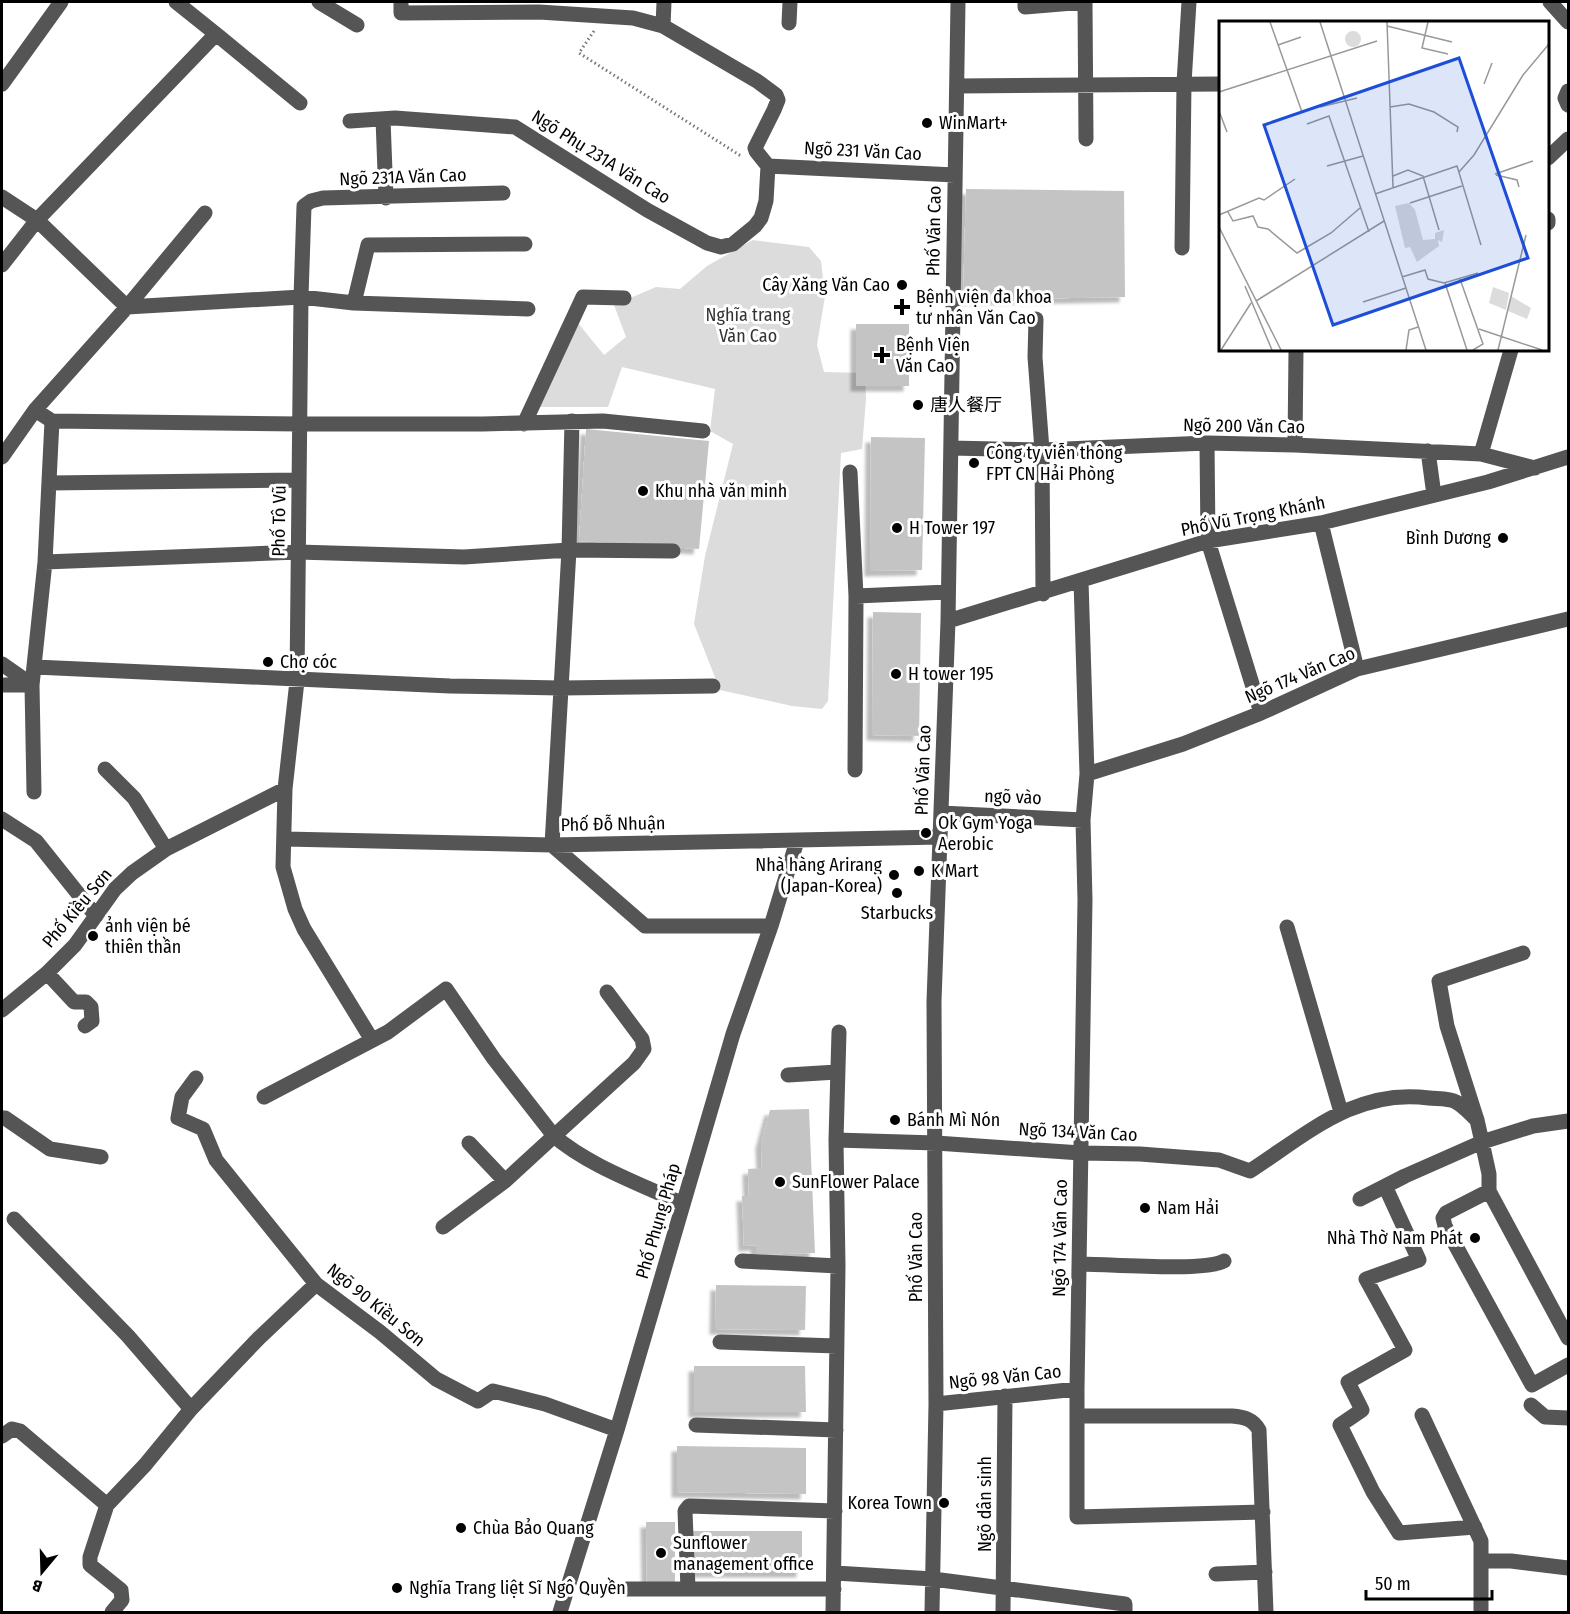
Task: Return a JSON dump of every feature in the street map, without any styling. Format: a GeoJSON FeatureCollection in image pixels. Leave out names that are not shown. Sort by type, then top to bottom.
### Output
{"type":"FeatureCollection","features":[{"type":"Feature","properties":{"kind":"street"},"geometry":{"type":"LineString","coordinates":[[2,84],[61,2]]}},
{"type":"Feature","properties":{"kind":"street"},"geometry":{"type":"LineString","coordinates":[[176,2],[300,103]]}},
{"type":"Feature","properties":{"kind":"street"},"geometry":{"type":"LineString","coordinates":[[319,2],[357,25]]}},
{"type":"Feature","properties":{"kind":"street"},"geometry":{"type":"LineString","coordinates":[[663,26],[664,2]]}},
{"type":"Feature","properties":{"kind":"street"},"geometry":{"type":"LineString","coordinates":[[789,23],[790,2]]}},
{"type":"Feature","properties":{"kind":"street","name":"Phố Văn Cao"},"geometry":{"type":"LineString","coordinates":[[932,1612],[936,1404],[934,1001],[948,621],[958,2]]}},
{"type":"Feature","properties":{"kind":"street"},"geometry":{"type":"LineString","coordinates":[[1025,2],[1025,7],[1085,2],[1086,139]]}},
{"type":"Feature","properties":{"kind":"street"},"geometry":{"type":"LineString","coordinates":[[1182,248],[1189,2]]}},
{"type":"Feature","properties":{"kind":"street"},"geometry":{"type":"LineString","coordinates":[[1550,2],[1569,22]]}},
{"type":"Feature","properties":{"kind":"street"},"geometry":{"type":"LineString","coordinates":[[401,7],[539,7],[633,18],[663,26],[757,81],[776,95],[778,100],[774,110],[756,143],[756,151],[768,166]]}},
{"type":"Feature","properties":{"kind":"street"},"geometry":{"type":"LineString","coordinates":[[2,265],[37,220],[216,34]]}},
{"type":"Feature","properties":{"kind":"street"},"geometry":{"type":"LineString","coordinates":[[957,86],[1219,84]]}},
{"type":"Feature","properties":{"kind":"street"},"geometry":{"type":"LineString","coordinates":[[1569,92],[1564,98],[1569,105]]}},
{"type":"Feature","properties":{"kind":"street"},"geometry":{"type":"LineString","coordinates":[[383,119],[386,198]]}},
{"type":"Feature","properties":{"kind":"street","name":"Ngõ Phụ 231A Văn Cao"},"geometry":{"type":"LineString","coordinates":[[350,121],[383,119],[516,127],[647,210],[717,247],[733,244],[761,218],[766,201],[768,166]]}},
{"type":"Feature","properties":{"kind":"street"},"geometry":{"type":"LineString","coordinates":[[1549,157],[1569,139]]}},
{"type":"Feature","properties":{"kind":"street","name":"Ngõ 231 Văn Cao"},"geometry":{"type":"LineString","coordinates":[[768,166],[955,175]]}},
{"type":"Feature","properties":{"kind":"street","name":"Ngõ 231A Văn Cao"},"geometry":{"type":"LineString","coordinates":[[305,204],[323,198],[503,193]]}},
{"type":"Feature","properties":{"kind":"street"},"geometry":{"type":"LineString","coordinates":[[2,197],[37,220],[127,307],[301,297],[354,303],[528,309]]}},
{"type":"Feature","properties":{"kind":"street","name":"Phố Tô Vũ"},"geometry":{"type":"LineString","coordinates":[[305,204],[301,297],[297,681],[285,789],[283,867],[295,909],[317,953],[372,1040]]}},
{"type":"Feature","properties":{"kind":"street"},"geometry":{"type":"LineString","coordinates":[[2,457],[35,410],[127,307],[206,213]]}},
{"type":"Feature","properties":{"kind":"street"},"geometry":{"type":"LineString","coordinates":[[354,303],[368,245],[525,244]]}},
{"type":"Feature","properties":{"kind":"street"},"geometry":{"type":"LineString","coordinates":[[524,424],[583,297],[624,298]]}},
{"type":"Feature","properties":{"kind":"street"},"geometry":{"type":"LineString","coordinates":[[1036,319],[1035,357],[1042,450],[1043,594]]}},
{"type":"Feature","properties":{"kind":"street"},"geometry":{"type":"LineString","coordinates":[[1295,445],[1296,351]]}},
{"type":"Feature","properties":{"kind":"street"},"geometry":{"type":"LineString","coordinates":[[1481,454],[1511,351]]}},
{"type":"Feature","properties":{"kind":"street"},"geometry":{"type":"LineString","coordinates":[[35,410],[52,421],[300,424],[572,422],[629,423],[703,431]]}},
{"type":"Feature","properties":{"kind":"street"},"geometry":{"type":"LineString","coordinates":[[34,792],[32,685],[45,562],[52,421]]}},
{"type":"Feature","properties":{"kind":"street"},"geometry":{"type":"LineString","coordinates":[[572,422],[569,550],[552,845],[645,926],[771,926]]}},
{"type":"Feature","properties":{"kind":"street"},"geometry":{"type":"LineString","coordinates":[[1208,443],[1208,541],[1261,713]]}},
{"type":"Feature","properties":{"kind":"street","name":"Ngõ 200 Văn Cao"},"geometry":{"type":"LineString","coordinates":[[951,448],[1042,450],[1208,443],[1295,445],[1481,454],[1535,468]]}},
{"type":"Feature","properties":{"kind":"street"},"geometry":{"type":"LineString","coordinates":[[1428,451],[1434,495]]}},
{"type":"Feature","properties":{"kind":"street","name":"Phố Vũ Trọng Khánh"},"geometry":{"type":"LineString","coordinates":[[948,621],[1043,594],[1208,541],[1321,523],[1569,458]]}},
{"type":"Feature","properties":{"kind":"street"},"geometry":{"type":"LineString","coordinates":[[850,472],[856,596],[855,770]]}},
{"type":"Feature","properties":{"kind":"street"},"geometry":{"type":"LineString","coordinates":[[49,483],[299,480]]}},
{"type":"Feature","properties":{"kind":"street"},"geometry":{"type":"LineString","coordinates":[[1321,523],[1358,669]]}},
{"type":"Feature","properties":{"kind":"street"},"geometry":{"type":"LineString","coordinates":[[45,562],[298,552],[464,557],[569,550],[673,551]]}},
{"type":"Feature","properties":{"kind":"street","name":"Ngõ 174 Văn Cao"},"geometry":{"type":"LineString","coordinates":[[1081,581],[1087,774],[1083,819],[1085,900],[1077,1517],[1263,1512]]}},
{"type":"Feature","properties":{"kind":"street"},"geometry":{"type":"LineString","coordinates":[[856,596],[948,592]]}},
{"type":"Feature","properties":{"kind":"street","name":"Ngõ 174 Văn Cao"},"geometry":{"type":"LineString","coordinates":[[1087,774],[1182,744],[1261,713],[1358,669],[1569,619]]}},
{"type":"Feature","properties":{"kind":"street"},"geometry":{"type":"LineString","coordinates":[[2,664],[32,685]]}},
{"type":"Feature","properties":{"kind":"street"},"geometry":{"type":"LineString","coordinates":[[35,667],[297,681],[450,686],[561,688],[713,686]]}},
{"type":"Feature","properties":{"kind":"street"},"geometry":{"type":"LineString","coordinates":[[2,685],[32,685]]}},
{"type":"Feature","properties":{"kind":"street"},"geometry":{"type":"LineString","coordinates":[[105,769],[134,798],[166,849]]}},
{"type":"Feature","properties":{"kind":"street","name":"Phố Kiều Sơn"},"geometry":{"type":"LineString","coordinates":[[2,1010],[75,945],[116,889],[132,873],[166,849],[285,789]]}},
{"type":"Feature","properties":{"kind":"street","name":"ngõ vào"},"geometry":{"type":"LineString","coordinates":[[941,813],[1083,819]]}},
{"type":"Feature","properties":{"kind":"street"},"geometry":{"type":"LineString","coordinates":[[2,819],[36,842],[96,916]]}},
{"type":"Feature","properties":{"kind":"street","name":"Phố Đỗ Nhuận"},"geometry":{"type":"LineString","coordinates":[[285,839],[552,845],[940,837]]}},
{"type":"Feature","properties":{"kind":"street","name":"Phố Phụng Pháp"},"geometry":{"type":"LineString","coordinates":[[560,1612],[617,1431],[733,1034],[771,926],[797,841]]}},
{"type":"Feature","properties":{"kind":"street"},"geometry":{"type":"LineString","coordinates":[[1287,927],[1341,1112],[1357,1104],[1380,1098],[1408,1095],[1455,1101],[1477,1120]]}},
{"type":"Feature","properties":{"kind":"street"},"geometry":{"type":"LineString","coordinates":[[1523,953],[1439,981],[1447,1026],[1477,1120],[1489,1174],[1489,1191],[1569,1338]]}},
{"type":"Feature","properties":{"kind":"street"},"geometry":{"type":"LineString","coordinates":[[47,972],[74,1002],[86,1002],[91,1007],[92,1021],[85,1026]]}},
{"type":"Feature","properties":{"kind":"street"},"geometry":{"type":"LineString","coordinates":[[264,1097],[388,1032],[446,988],[494,1059],[554,1136],[577,1153],[683,1204]]}},
{"type":"Feature","properties":{"kind":"street"},"geometry":{"type":"LineString","coordinates":[[443,1227],[505,1181],[634,1063],[644,1049],[642,1040],[607,992]]}},
{"type":"Feature","properties":{"kind":"street"},"geometry":{"type":"LineString","coordinates":[[833,1612],[838,1266],[836,1140],[839,1032]]}},
{"type":"Feature","properties":{"kind":"street"},"geometry":{"type":"LineString","coordinates":[[788,1075],[837,1072]]}},
{"type":"Feature","properties":{"kind":"street","name":"Ngõ 90 Kiều Sơn"},"geometry":{"type":"LineString","coordinates":[[196,1078],[182,1096],[178,1118],[203,1129],[216,1160],[316,1284],[380,1332],[436,1379],[478,1401],[493,1391],[545,1404],[617,1431]]}},
{"type":"Feature","properties":{"kind":"street","name":"Ngõ 134 Văn Cao"},"geometry":{"type":"LineString","coordinates":[[836,1140],[1140,1154],[1219,1160],[1250,1171],[1341,1112]]}},
{"type":"Feature","properties":{"kind":"street"},"geometry":{"type":"LineString","coordinates":[[2,1118],[50,1149],[101,1156]]}},
{"type":"Feature","properties":{"kind":"street"},"geometry":{"type":"LineString","coordinates":[[1360,1199],[1482,1142],[1533,1125],[1569,1122]]}},
{"type":"Feature","properties":{"kind":"street"},"geometry":{"type":"LineString","coordinates":[[469,1143],[505,1181]]}},
{"type":"Feature","properties":{"kind":"street"},"geometry":{"type":"LineString","coordinates":[[1385,1186],[1419,1260],[1366,1279],[1405,1350],[1348,1382],[1362,1410],[1340,1425],[1372,1492],[1399,1533],[1475,1527]]}},
{"type":"Feature","properties":{"kind":"street"},"geometry":{"type":"LineString","coordinates":[[1489,1191],[1446,1214],[1443,1218],[1444,1226],[1532,1385],[1569,1365]]}},
{"type":"Feature","properties":{"kind":"street"},"geometry":{"type":"LineString","coordinates":[[14,1219],[128,1336],[191,1409]]}},
{"type":"Feature","properties":{"kind":"street"},"geometry":{"type":"LineString","coordinates":[[742,1261],[838,1266]]}},
{"type":"Feature","properties":{"kind":"street"},"geometry":{"type":"LineString","coordinates":[[1079,1264],[1191,1267],[1218,1264],[1224,1261]]}},
{"type":"Feature","properties":{"kind":"street"},"geometry":{"type":"LineString","coordinates":[[112,1612],[122,1600],[121,1590],[90,1564],[90,1557],[107,1505],[145,1465],[191,1409],[259,1338],[316,1284]]}},
{"type":"Feature","properties":{"kind":"street"},"geometry":{"type":"LineString","coordinates":[[720,1342],[837,1346]]}},
{"type":"Feature","properties":{"kind":"street","name":"Ngõ 98 Văn Cao"},"geometry":{"type":"LineString","coordinates":[[936,1404],[1077,1389]]}},
{"type":"Feature","properties":{"kind":"street","name":"Ngõ dân sinh"},"geometry":{"type":"LineString","coordinates":[[1003,1612],[1005,1396]]}},
{"type":"Feature","properties":{"kind":"street"},"geometry":{"type":"LineString","coordinates":[[1531,1405],[1545,1417],[1569,1418]]}},
{"type":"Feature","properties":{"kind":"street"},"geometry":{"type":"LineString","coordinates":[[1422,1415],[1481,1540],[1481,1612]]}},
{"type":"Feature","properties":{"kind":"street"},"geometry":{"type":"LineString","coordinates":[[1077,1416],[1232,1416],[1255,1423],[1258,1430],[1263,1512],[1266,1610]]}},
{"type":"Feature","properties":{"kind":"street"},"geometry":{"type":"LineString","coordinates":[[696,1425],[836,1430]]}},
{"type":"Feature","properties":{"kind":"street"},"geometry":{"type":"LineString","coordinates":[[2,1436],[12,1429],[20,1431],[107,1505]]}},
{"type":"Feature","properties":{"kind":"street"},"geometry":{"type":"LineString","coordinates":[[688,1589],[685,1511],[689,1506],[835,1511]]}},
{"type":"Feature","properties":{"kind":"street"},"geometry":{"type":"LineString","coordinates":[[1481,1562],[1511,1562],[1569,1568]]}},
{"type":"Feature","properties":{"kind":"street"},"geometry":{"type":"LineString","coordinates":[[1216,1574],[1264,1572]]}},
{"type":"Feature","properties":{"kind":"street"},"geometry":{"type":"LineString","coordinates":[[835,1573],[933,1579],[1125,1608]]}},
{"type":"Feature","properties":{"kind":"street"},"geometry":{"type":"LineString","coordinates":[[627,1589],[834,1589]]}},
{"type":"Feature","properties":{"kind":"path"},"geometry":{"type":"LineString","coordinates":[[604,16],[579,53],[744,158]]}},
{"type":"Feature","properties":{"kind":"green space","name":"Nghĩa trang Văn Cao"},"geometry":{"type":"Polygon","coordinates":[[[753,240],[809,247],[821,261],[825,296],[817,345],[824,372],[865,373],[866,399],[862,449],[841,453],[828,701],[822,709],[792,706],[720,690],[694,624],[705,556],[733,444],[710,431],[715,389],[622,367],[608,407],[536,407],[578,323],[604,355],[626,337],[614,305],[656,287],[680,289],[707,266],[753,240]]]}},
{"type":"Feature","properties":{"kind":"building"},"geometry":{"type":"Polygon","coordinates":[[[966,189],[1124,191],[1125,297],[963,300],[966,189]]]}},
{"type":"Feature","properties":{"kind":"building","name":"Bệnh Viện Văn Cao"},"geometry":{"type":"Polygon","coordinates":[[[856,324],[909,324],[909,386],[856,386],[856,324]]]}},
{"type":"Feature","properties":{"kind":"building","name":"Khu nhà văn minh"},"geometry":{"type":"Polygon","coordinates":[[[586,429],[709,441],[699,549],[579,541],[586,429]]]}},
{"type":"Feature","properties":{"kind":"building","name":"H Tower 197"},"geometry":{"type":"Polygon","coordinates":[[[871,437],[925,438],[922,570],[870,571],[871,437]]]}},
{"type":"Feature","properties":{"kind":"building","name":"H tower 195"},"geometry":{"type":"Polygon","coordinates":[[[873,612],[921,613],[919,736],[872,735],[873,612]]]}},
{"type":"Feature","properties":{"kind":"building","name":"SunFlower Palace"},"geometry":{"type":"Polygon","coordinates":[[[809,1109],[815,1253],[756,1255],[756,1245],[744,1246],[742,1196],[749,1196],[748,1169],[762,1168],[761,1143],[770,1110],[809,1109]]]}},
{"type":"Feature","properties":{"kind":"building"},"geometry":{"type":"Polygon","coordinates":[[[716,1285],[806,1286],[805,1330],[715,1329],[716,1285]]]}},
{"type":"Feature","properties":{"kind":"building"},"geometry":{"type":"Polygon","coordinates":[[[694,1366],[805,1366],[806,1412],[694,1412],[694,1366]]]}},
{"type":"Feature","properties":{"kind":"building"},"geometry":{"type":"Polygon","coordinates":[[[677,1446],[806,1448],[806,1494],[677,1492],[677,1446]]]}},
{"type":"Feature","properties":{"kind":"building","name":"Sunflower management office"},"geometry":{"type":"Polygon","coordinates":[[[646,1522],[675,1522],[675,1585],[647,1585],[646,1522]]]}},
{"type":"Feature","properties":{"kind":"building"},"geometry":{"type":"Polygon","coordinates":[[[692,1531],[802,1531],[802,1572],[692,1572],[692,1531]]]}},
{"type":"Feature","properties":{"kind":"place","name":"WinMart+"},"geometry":{"type":"Point","coordinates":[927,123]}},
{"type":"Feature","properties":{"kind":"place","name":"Cây Xăng Văn Cao"},"geometry":{"type":"Point","coordinates":[902,285]}},
{"type":"Feature","properties":{"kind":"place","name":"Bệnh viện đa khoa tư nhân Văn Cao"},"geometry":{"type":"Point","coordinates":[902,307]}},
{"type":"Feature","properties":{"kind":"place","name":"Bệnh Viện Văn Cao"},"geometry":{"type":"Point","coordinates":[882,355]}},
{"type":"Feature","properties":{"kind":"place","name":"唐人餐厅"},"geometry":{"type":"Point","coordinates":[918,405]}},
{"type":"Feature","properties":{"kind":"place","name":"Công ty viễn thông FPT CN Hải Phòng"},"geometry":{"type":"Point","coordinates":[974,463]}},
{"type":"Feature","properties":{"kind":"place","name":"Khu nhà văn minh"},"geometry":{"type":"Point","coordinates":[643,491]}},
{"type":"Feature","properties":{"kind":"place","name":"H Tower 197"},"geometry":{"type":"Point","coordinates":[897,528]}},
{"type":"Feature","properties":{"kind":"place","name":"Bình Dương"},"geometry":{"type":"Point","coordinates":[1503,538]}},
{"type":"Feature","properties":{"kind":"place","name":"Chợ cóc"},"geometry":{"type":"Point","coordinates":[268,662]}},
{"type":"Feature","properties":{"kind":"place","name":"H tower 195"},"geometry":{"type":"Point","coordinates":[896,674]}},
{"type":"Feature","properties":{"kind":"place","name":"Ok Gym Yoga Aerobic"},"geometry":{"type":"Point","coordinates":[926,833]}},
{"type":"Feature","properties":{"kind":"place","name":"K Mart"},"geometry":{"type":"Point","coordinates":[919,871]}},
{"type":"Feature","properties":{"kind":"place","name":"Nhà hàng Arirang (Japan-Korea)"},"geometry":{"type":"Point","coordinates":[894,875]}},
{"type":"Feature","properties":{"kind":"place","name":"Starbucks"},"geometry":{"type":"Point","coordinates":[897,893]}},
{"type":"Feature","properties":{"kind":"place","name":"ảnh viện bé thiên thần"},"geometry":{"type":"Point","coordinates":[93,936]}},
{"type":"Feature","properties":{"kind":"place","name":"Bánh Mì Nón"},"geometry":{"type":"Point","coordinates":[895,1120]}},
{"type":"Feature","properties":{"kind":"place","name":"SunFlower Palace"},"geometry":{"type":"Point","coordinates":[780,1182]}},
{"type":"Feature","properties":{"kind":"place","name":"Nam Hải"},"geometry":{"type":"Point","coordinates":[1145,1208]}},
{"type":"Feature","properties":{"kind":"place","name":"Nhà Thờ Nam Phát"},"geometry":{"type":"Point","coordinates":[1475,1238]}},
{"type":"Feature","properties":{"kind":"place","name":"Korea Town"},"geometry":{"type":"Point","coordinates":[944,1503]}},
{"type":"Feature","properties":{"kind":"place","name":"Chùa Bảo Quang"},"geometry":{"type":"Point","coordinates":[461,1528]}},
{"type":"Feature","properties":{"kind":"place","name":"Sunflower management office"},"geometry":{"type":"Point","coordinates":[661,1553]}},
{"type":"Feature","properties":{"kind":"place","name":"Nghĩa Trang liệt Sĩ Ngô Quyền"},"geometry":{"type":"Point","coordinates":[397,1588]}}]}
